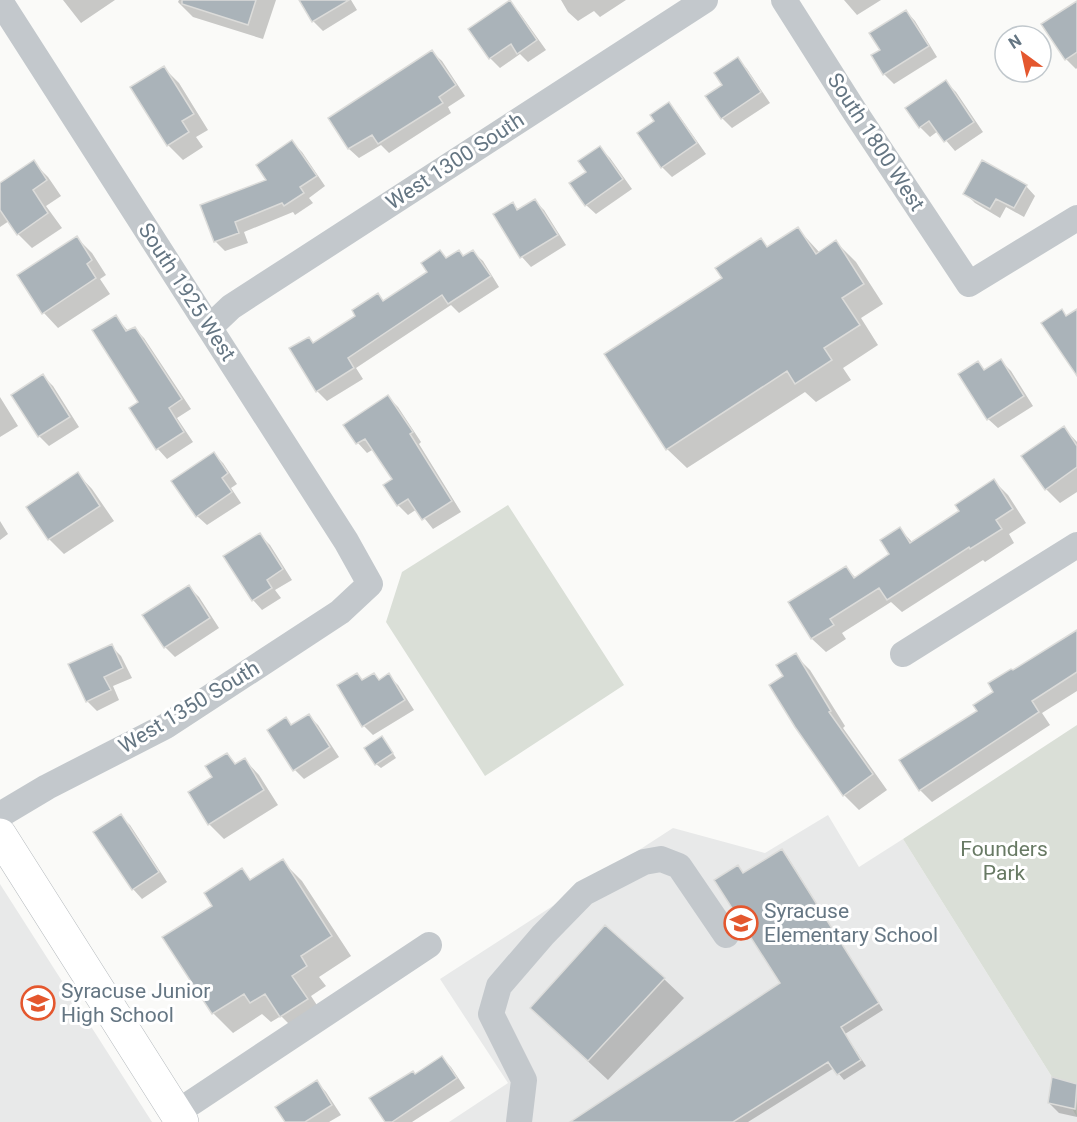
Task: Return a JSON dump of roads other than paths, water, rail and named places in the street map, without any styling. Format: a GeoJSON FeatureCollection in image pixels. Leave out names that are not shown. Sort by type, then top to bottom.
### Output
{"type":"FeatureCollection","features":[{"type":"Feature","properties":{"kind":"main road"},"geometry":{"type":"LineString","coordinates":[[0,835],[179,1117]]}},
{"type":"Feature","properties":{"kind":"street","name":"West 1300 South"},"geometry":{"type":"LineString","coordinates":[[210,327],[231,307],[705,0]]}},
{"type":"Feature","properties":{"kind":"street","name":"South 1800 West"},"geometry":{"type":"LineString","coordinates":[[784,0],[969,284],[1077,218]]}},
{"type":"Feature","properties":{"kind":"street","name":"South 1925 West"},"geometry":{"type":"LineString","coordinates":[[0,1],[346,541],[370,584]]}},
{"type":"Feature","properties":{"kind":"street"},"geometry":{"type":"LineString","coordinates":[[903,654],[1077,545]]}},
{"type":"Feature","properties":{"kind":"street","name":"West 1350 South"},"geometry":{"type":"LineString","coordinates":[[0,815],[47,787],[166,726],[340,612],[370,584]]}},
{"type":"Feature","properties":{"kind":"street"},"geometry":{"type":"LineString","coordinates":[[519,1122],[524,1080],[491,1014],[499,986],[543,935],[584,893],[644,862],[661,859],[679,866],[726,935]]}},
{"type":"Feature","properties":{"kind":"street"},"geometry":{"type":"LineString","coordinates":[[179,1117],[429,945]]}},
{"type":"Feature","properties":{"kind":"place","name":"Syracuse Elementary School"},"geometry":{"type":"Point","coordinates":[741,923]}},
{"type":"Feature","properties":{"kind":"place","name":"Syracuse Junior High School"},"geometry":{"type":"Point","coordinates":[38,1003]}},
{"type":"Feature","properties":{"kind":"park label","name":"Founders Park"},"geometry":{"type":"Point","coordinates":[1004,861]}}]}
